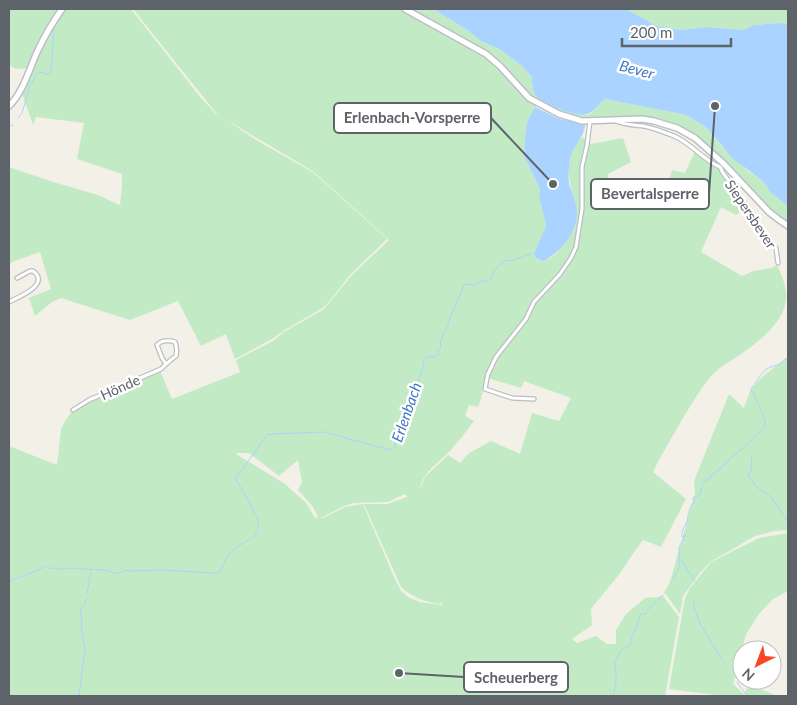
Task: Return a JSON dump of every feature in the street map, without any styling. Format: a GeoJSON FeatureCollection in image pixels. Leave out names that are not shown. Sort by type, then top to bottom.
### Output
{"type":"FeatureCollection","features":[{"type":"Feature","properties":{"kind":"street"},"geometry":{"type":"LineString","coordinates":[[9,106],[21,91],[40,45],[62,9]]}},
{"type":"Feature","properties":{"kind":"street"},"geometry":{"type":"LineString","coordinates":[[405,9],[486,54],[532,100],[559,114],[582,121],[642,119],[661,122],[695,138],[770,212],[788,226]]}},
{"type":"Feature","properties":{"kind":"street"},"geometry":{"type":"LineString","coordinates":[[534,399],[512,398],[485,389],[488,373],[496,357],[526,319],[534,302],[560,274],[576,247],[581,215],[582,166],[590,121]]}},
{"type":"Feature","properties":{"kind":"street"},"geometry":{"type":"LineString","coordinates":[[616,121],[652,128],[675,136],[711,162],[722,165]]}},
{"type":"Feature","properties":{"kind":"street","name":"Siepersbever"},"geometry":{"type":"LineString","coordinates":[[722,165],[723,173],[750,210],[765,236],[776,248],[778,263]]}},
{"type":"Feature","properties":{"kind":"street"},"geometry":{"type":"LineString","coordinates":[[9,302],[38,284],[39,280],[33,271],[17,278]]}},
{"type":"Feature","properties":{"kind":"street"},"geometry":{"type":"LineString","coordinates":[[163,341],[173,341],[177,346],[176,356],[166,364],[157,346],[158,343],[163,341]]}},
{"type":"Feature","properties":{"kind":"street","name":"Hönde"},"geometry":{"type":"LineString","coordinates":[[73,410],[89,400],[157,371],[166,364]]}},
{"type":"Feature","properties":{"kind":"green space"},"geometry":{"type":"Polygon","coordinates":[[[9,9],[61,9],[29,68],[16,69],[9,65],[9,9]]]}},
{"type":"Feature","properties":{"kind":"green space"},"geometry":{"type":"Polygon","coordinates":[[[64,9],[131,9],[201,98],[222,119],[133,9],[401,9],[481,54],[536,105],[529,120],[525,136],[524,156],[540,189],[546,226],[534,253],[538,260],[547,260],[556,254],[574,229],[577,212],[570,182],[569,168],[573,151],[582,137],[591,144],[623,138],[631,162],[608,174],[607,194],[639,185],[664,194],[672,170],[685,173],[695,151],[720,167],[747,206],[736,215],[721,207],[701,252],[742,276],[777,265],[786,290],[785,307],[770,330],[714,373],[696,397],[653,472],[686,499],[661,547],[643,540],[621,572],[591,609],[592,625],[572,639],[577,643],[596,636],[607,644],[616,644],[616,630],[626,614],[645,598],[663,595],[670,582],[695,493],[694,481],[729,394],[744,408],[750,391],[763,376],[788,358],[788,530],[774,531],[753,537],[710,562],[683,596],[680,614],[665,593],[663,596],[679,617],[665,696],[9,696],[9,446],[57,465],[61,429],[73,410],[86,403],[160,371],[172,399],[240,372],[236,360],[273,341],[284,332],[324,309],[352,275],[389,240],[314,172],[225,119],[256,140],[314,173],[387,239],[351,274],[327,304],[272,339],[235,359],[226,334],[201,346],[178,301],[130,320],[61,298],[52,302],[35,316],[29,298],[51,289],[40,252],[12,262],[9,266],[9,167],[98,195],[120,205],[122,186],[122,174],[77,159],[84,123],[36,117],[33,125],[21,91],[38,52],[64,9]],[[562,270],[533,301],[525,318],[496,355],[485,377],[478,407],[469,405],[465,416],[474,421],[449,452],[427,473],[424,478],[420,489],[425,477],[448,455],[460,463],[469,453],[491,441],[520,454],[532,413],[559,421],[571,398],[524,381],[521,388],[488,378],[497,356],[527,320],[535,303],[563,272],[562,270]],[[249,453],[236,454],[285,484],[306,503],[315,518],[318,517],[313,507],[298,490],[302,482],[298,460],[279,476],[249,453]],[[405,494],[388,502],[354,503],[344,506],[321,518],[345,507],[363,504],[401,591],[408,597],[420,602],[441,605],[443,602],[438,604],[423,600],[401,587],[364,504],[387,504],[407,497],[405,494]]]}},
{"type":"Feature","properties":{"kind":"green space"},"geometry":{"type":"Polygon","coordinates":[[[408,9],[433,9],[481,41],[501,50],[522,66],[532,77],[532,87],[547,103],[560,109],[583,115],[590,114],[605,99],[686,115],[707,128],[722,147],[748,171],[763,181],[771,193],[788,206],[788,225],[778,219],[709,147],[661,122],[582,120],[557,111],[531,98],[494,60],[408,9]]]}},
{"type":"Feature","properties":{"kind":"green space"},"geometry":{"type":"Polygon","coordinates":[[[623,9],[788,9],[788,24],[754,25],[743,30],[708,27],[680,30],[657,26],[623,9]]]}},
{"type":"Feature","properties":{"kind":"green space"},"geometry":{"type":"Polygon","coordinates":[[[788,533],[788,591],[773,599],[759,614],[746,634],[744,640],[732,640],[732,690],[740,690],[745,695],[746,690],[762,690],[776,696],[723,696],[669,689],[685,598],[690,588],[711,562],[759,538],[788,533]]]}},
{"type":"Feature","properties":{"kind":"water","name":"Bever"},"geometry":{"type":"Polygon","coordinates":[[[433,9],[623,9],[657,26],[680,30],[708,27],[743,30],[754,25],[788,24],[788,206],[771,193],[763,181],[732,158],[707,128],[686,115],[605,99],[592,111],[582,115],[553,106],[536,96],[532,85],[532,77],[522,66],[501,50],[481,41],[433,9]]]}},
{"type":"Feature","properties":{"kind":"water"},"geometry":{"type":"Polygon","coordinates":[[[535,107],[557,118],[585,125],[583,134],[571,155],[569,168],[569,183],[576,205],[576,222],[563,246],[543,261],[537,258],[534,253],[546,226],[539,195],[540,189],[524,156],[528,120],[535,107]]]}},
{"type":"Feature","properties":{"kind":"waterway"},"geometry":{"type":"LineString","coordinates":[[18,118],[22,113],[30,86],[38,72],[48,74],[51,72],[54,30]]}},
{"type":"Feature","properties":{"kind":"waterway"},"geometry":{"type":"LineString","coordinates":[[9,127],[13,125]]}},
{"type":"Feature","properties":{"kind":"waterway","name":"Erlenbach"},"geometry":{"type":"LineString","coordinates":[[9,581],[46,566],[49,568],[103,570],[116,573],[124,570],[220,572],[232,551],[250,540],[257,533],[257,517],[252,512],[253,510],[235,477],[267,435],[324,432],[390,450],[395,447],[404,409],[409,407],[424,360],[426,357],[438,355],[438,351],[441,348],[440,342],[464,285],[474,286],[481,281],[488,281],[492,277],[493,272],[505,260],[511,261],[533,253]]}},
{"type":"Feature","properties":{"kind":"waterway"},"geometry":{"type":"LineString","coordinates":[[673,580],[679,568],[679,547],[686,535],[682,537],[682,532],[694,502],[693,498],[700,495],[703,483],[709,480],[710,476],[765,426],[760,406],[751,389],[764,371],[788,358]]}},
{"type":"Feature","properties":{"kind":"waterway"},"geometry":{"type":"LineString","coordinates":[[752,456],[751,470],[748,475],[760,490],[770,496],[788,521]]}},
{"type":"Feature","properties":{"kind":"waterway"},"geometry":{"type":"LineString","coordinates":[[679,557],[695,581]]}},
{"type":"Feature","properties":{"kind":"waterway"},"geometry":{"type":"LineString","coordinates":[[87,595],[91,571]]}},
{"type":"Feature","properties":{"kind":"waterway"},"geometry":{"type":"LineString","coordinates":[[613,696],[616,679],[614,662],[624,647],[629,646],[640,620],[639,617],[642,613],[645,615],[649,608],[662,596]]}},
{"type":"Feature","properties":{"kind":"waterway"},"geometry":{"type":"LineString","coordinates":[[79,696],[85,649],[80,609],[85,605],[87,599]]}},
{"type":"Feature","properties":{"kind":"waterway"},"geometry":{"type":"LineString","coordinates":[[693,601],[701,625],[723,662]]}},
{"type":"Feature","properties":{"kind":"waterway"},"geometry":{"type":"LineString","coordinates":[[743,690],[747,696]]}},
{"type":"Feature","properties":{"kind":"place","name":"Bevertalsperre"},"geometry":{"type":"Point","coordinates":[715,106]}},
{"type":"Feature","properties":{"kind":"place","name":"Erlenbach-Vorsperre"},"geometry":{"type":"Point","coordinates":[553,184]}},
{"type":"Feature","properties":{"kind":"place","name":"Scheuerberg"},"geometry":{"type":"Point","coordinates":[399,673]}}]}
